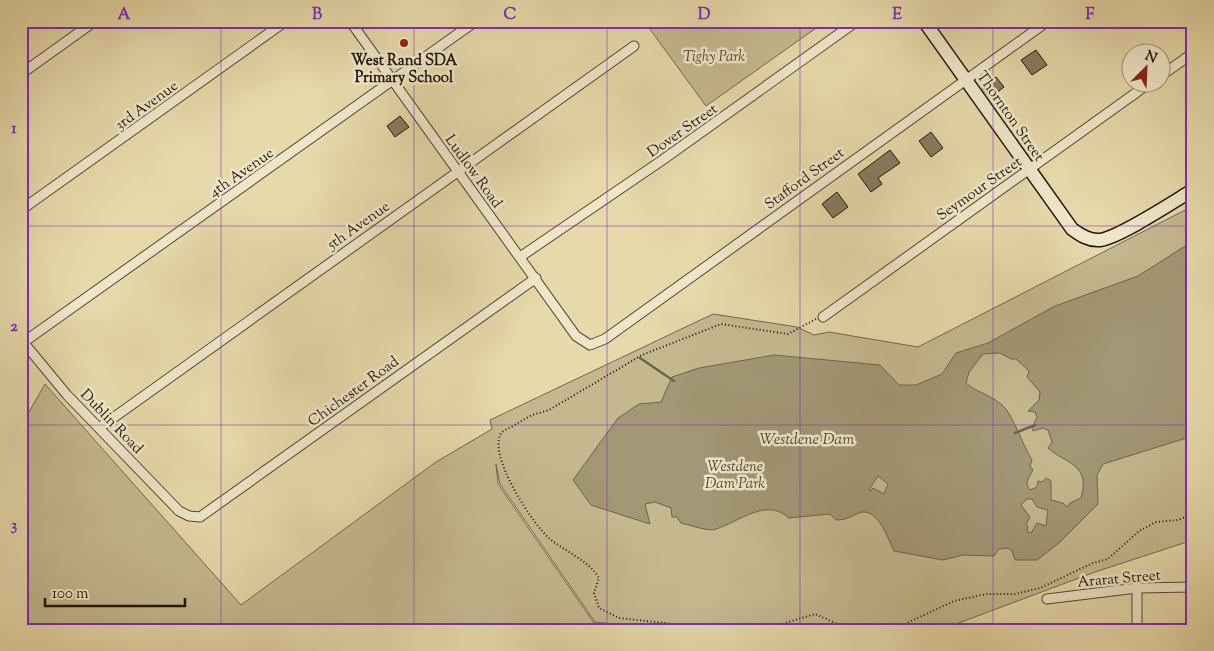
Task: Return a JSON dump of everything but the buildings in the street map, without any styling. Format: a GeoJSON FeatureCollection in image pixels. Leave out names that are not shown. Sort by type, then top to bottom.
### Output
{"type":"FeatureCollection","features":[{"type":"Feature","properties":{"kind":"street"},"geometry":{"type":"LineString","coordinates":[[21,74],[96,21]]}},
{"type":"Feature","properties":{"kind":"street","name":"3rd Avenue"},"geometry":{"type":"LineString","coordinates":[[21,210],[286,21]]}},
{"type":"Feature","properties":{"kind":"street","name":"Ludlow Road"},"geometry":{"type":"LineString","coordinates":[[350,21],[576,336]]}},
{"type":"Feature","properties":{"kind":"street","name":"4th Avenue"},"geometry":{"type":"LineString","coordinates":[[22,344],[476,21]]}},
{"type":"Feature","properties":{"kind":"street","name":"Dover Street"},"geometry":{"type":"LineString","coordinates":[[520,257],[661,162],[857,21]]}},
{"type":"Feature","properties":{"kind":"street","name":"Thornton Street"},"geometry":{"type":"LineString","coordinates":[[924,21],[1072,229],[1084,237],[1101,240],[1135,224],[1193,190]]}},
{"type":"Feature","properties":{"kind":"street","name":"Stafford Street"},"geometry":{"type":"LineString","coordinates":[[576,336],[590,345],[601,342],[1048,21]]}},
{"type":"Feature","properties":{"kind":"street","name":"5th Avenue"},"geometry":{"type":"LineString","coordinates":[[99,428],[634,46]]}},
{"type":"Feature","properties":{"kind":"street"},"geometry":{"type":"LineString","coordinates":[[1172,68],[1193,53]]}},
{"type":"Feature","properties":{"kind":"street","name":"Seymour Street"},"geometry":{"type":"LineString","coordinates":[[823,317],[1137,92]]}},
{"type":"Feature","properties":{"kind":"street","name":"Chichester Road"},"geometry":{"type":"LineString","coordinates":[[184,515],[195,518],[205,515],[536,278]]}},
{"type":"Feature","properties":{"kind":"street","name":"Dublin Road"},"geometry":{"type":"LineString","coordinates":[[22,344],[57,384],[184,515]]}},
{"type":"Feature","properties":{"kind":"street","name":"Ararat Street"},"geometry":{"type":"LineString","coordinates":[[1047,599],[1137,588],[1193,587]]}},
{"type":"Feature","properties":{"kind":"street"},"geometry":{"type":"LineString","coordinates":[[1137,588],[1137,630]]}},
{"type":"Feature","properties":{"kind":"path"},"geometry":{"type":"LineString","coordinates":[[823,317],[812,319],[788,334],[721,324],[642,355],[549,410],[532,415],[502,432],[499,436],[498,449],[501,462],[525,508],[549,538],[594,569],[598,578],[594,593],[600,608],[612,615],[619,618],[719,628],[753,624],[778,625],[815,614],[851,630]]}},
{"type":"Feature","properties":{"kind":"path"},"geometry":{"type":"LineString","coordinates":[[892,630],[954,601],[988,594],[1014,594],[1040,588],[1092,563],[1108,559],[1139,531],[1156,522],[1178,520],[1193,514]]}},
{"type":"Feature","properties":{"kind":"green space","name":"Tighy Park"},"geometry":{"type":"Polygon","coordinates":[[[644,21],[826,21],[706,106],[644,21]]]}},
{"type":"Feature","properties":{"kind":"green space","name":"Westdene Dam Park"},"geometry":{"type":"Polygon","coordinates":[[[1193,206],[1193,540],[1095,572],[940,630],[671,630],[595,622],[500,484],[496,464],[498,484],[594,623],[659,630],[21,630],[21,426],[45,384],[241,605],[436,462],[492,429],[490,420],[713,314],[797,327],[814,335],[829,332],[918,347],[1193,206]]]}},
{"type":"Feature","properties":{"kind":"water","name":"Westdene Dam"},"geometry":{"type":"Polygon","coordinates":[[[1193,241],[1193,436],[1103,464],[1097,475],[1098,504],[1059,543],[1037,560],[1015,560],[1012,551],[1008,548],[999,549],[994,556],[963,555],[943,560],[894,551],[878,520],[868,513],[862,512],[836,520],[830,514],[789,518],[780,512],[762,510],[725,526],[708,530],[681,523],[677,517],[672,517],[671,508],[655,502],[645,504],[650,524],[591,505],[573,480],[618,418],[639,404],[661,402],[672,377],[699,368],[774,355],[880,365],[899,385],[916,385],[942,374],[956,353],[988,343],[1055,306],[1138,276],[1193,241]],[[1000,353],[983,354],[969,372],[966,383],[996,400],[1009,413],[1032,460],[1030,466],[1033,470],[1027,482],[1030,490],[1037,487],[1038,481],[1042,482],[1046,478],[1051,481],[1051,500],[1063,503],[1067,507],[1070,503],[1081,498],[1083,478],[1080,471],[1048,448],[1052,442],[1048,430],[1043,428],[1033,431],[1032,428],[1037,417],[1035,412],[1028,411],[1039,400],[1040,392],[1027,377],[1029,371],[1016,359],[1011,359],[1000,353]],[[878,476],[869,490],[871,491],[873,488],[884,494],[888,484],[878,476]],[[1027,499],[1021,505],[1030,517],[1026,524],[1028,526],[1027,531],[1031,533],[1037,523],[1046,526],[1048,510],[1037,507],[1032,499],[1027,499]]]}},
{"type":"Feature","properties":{"kind":"waterway"},"geometry":{"type":"LineString","coordinates":[[640,358],[674,381]]}},
{"type":"Feature","properties":{"kind":"waterway"},"geometry":{"type":"LineString","coordinates":[[1015,433],[1035,425]]}},
{"type":"Feature","properties":{"kind":"place","name":"West Rand SDA Primary School"},"geometry":{"type":"Point","coordinates":[404,43]}}]}
